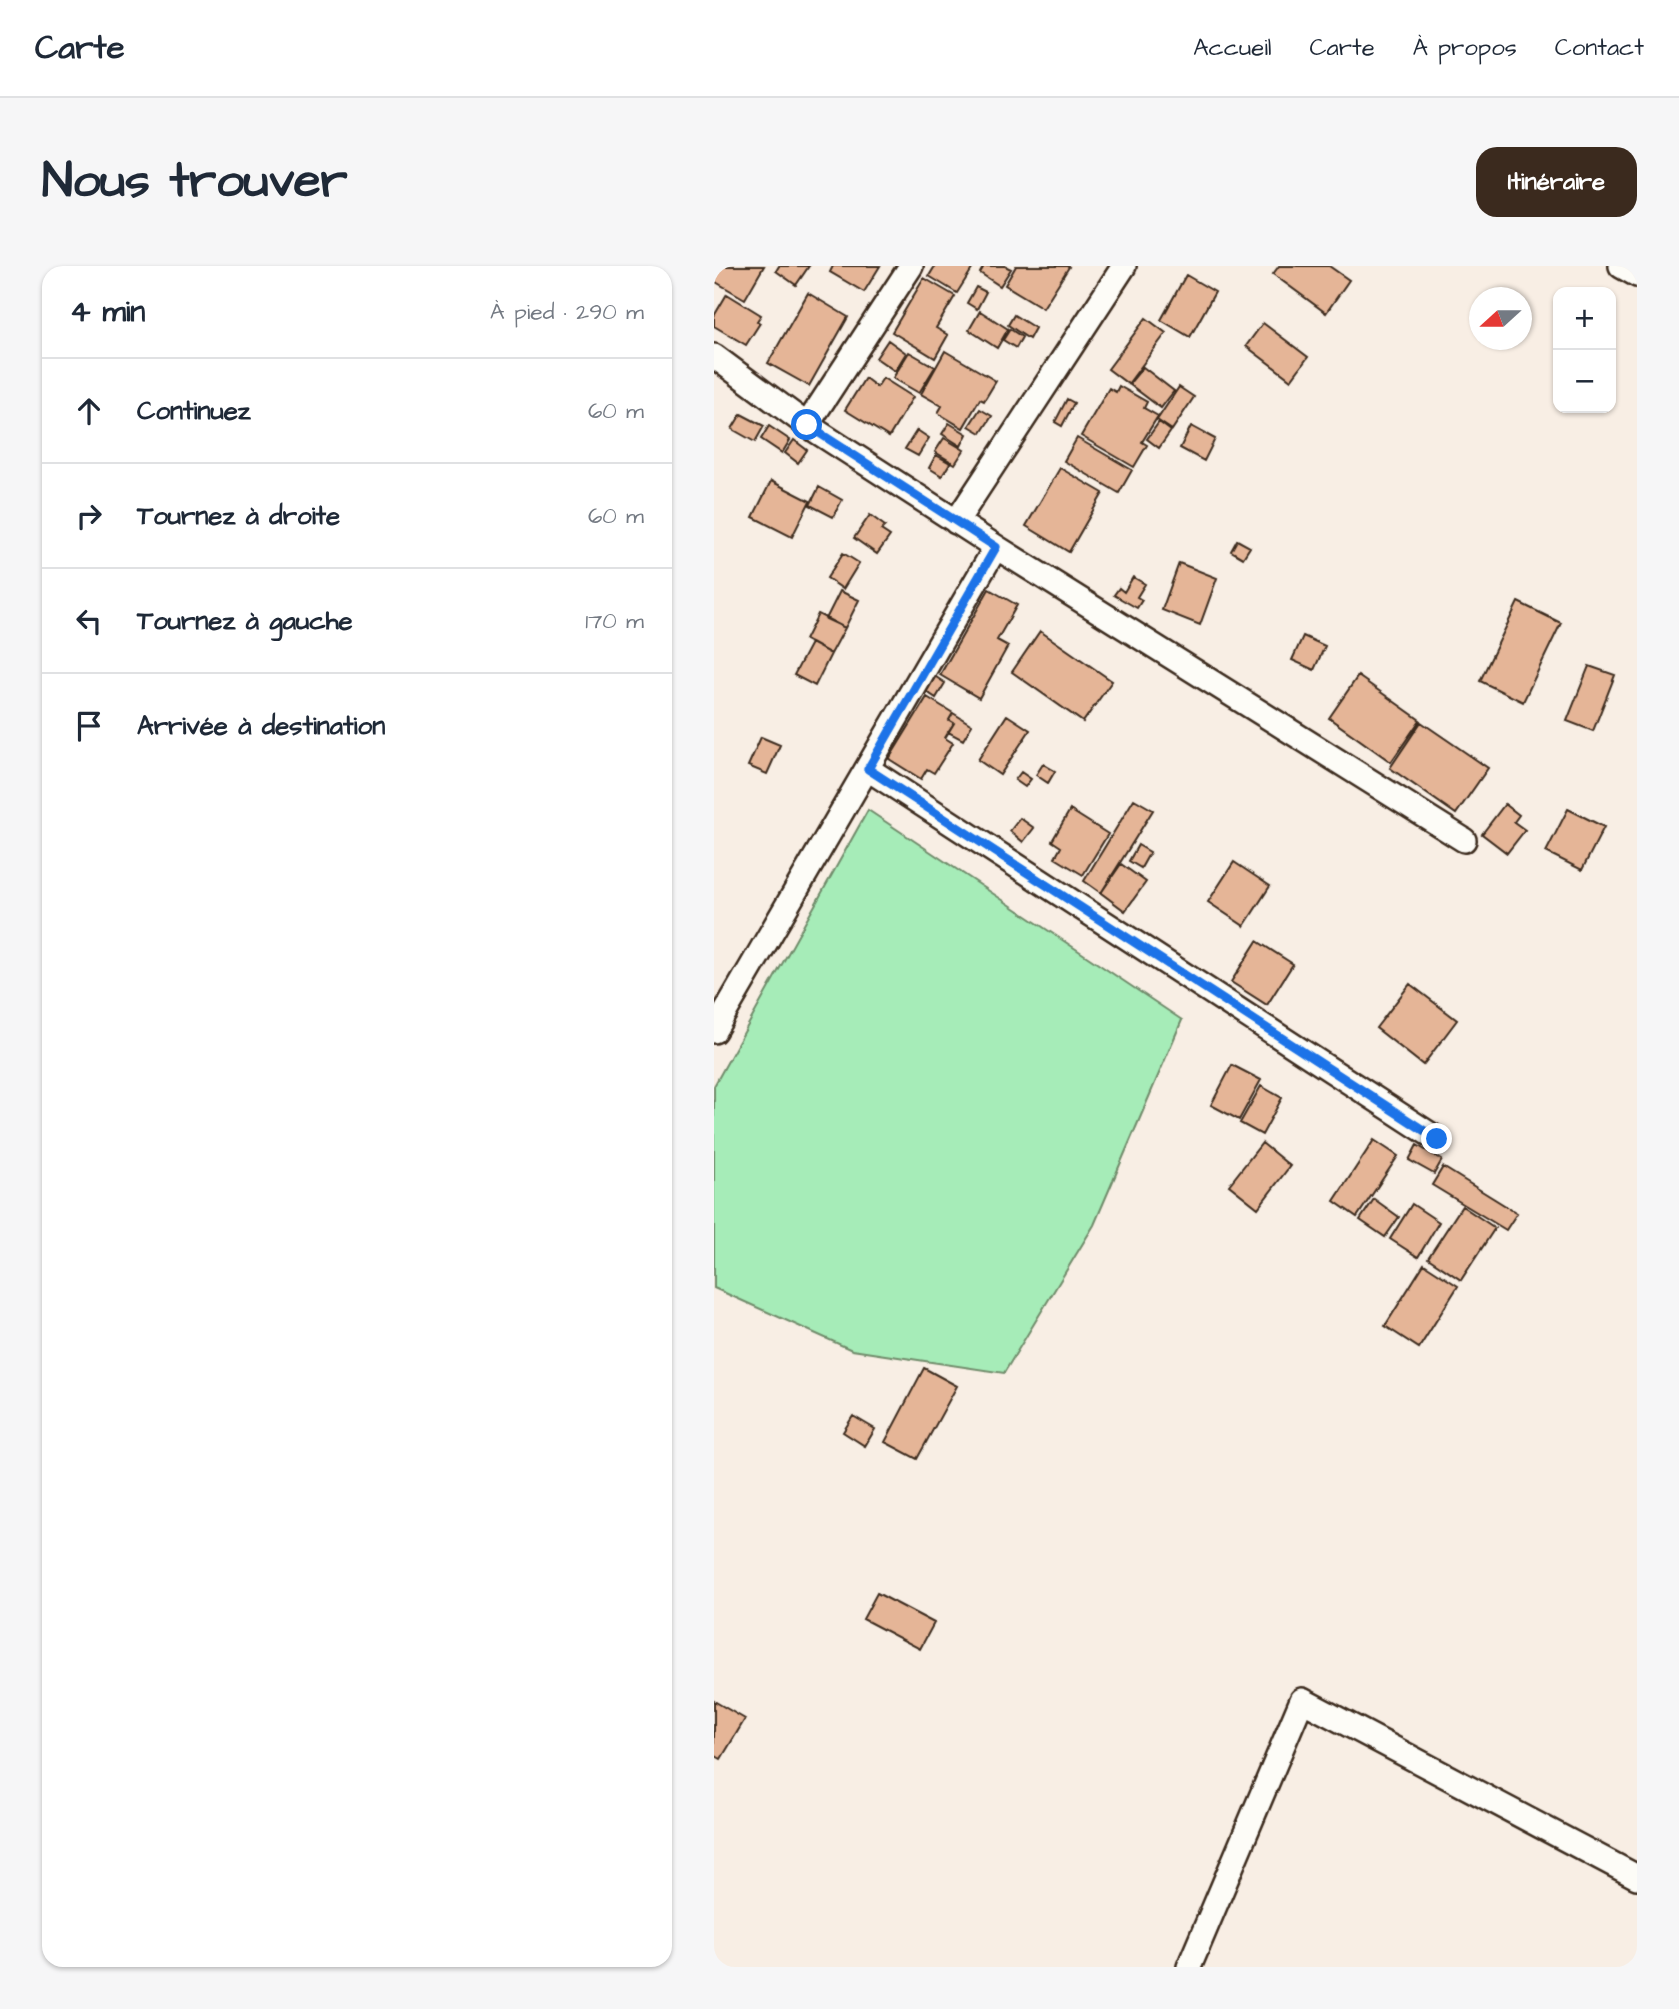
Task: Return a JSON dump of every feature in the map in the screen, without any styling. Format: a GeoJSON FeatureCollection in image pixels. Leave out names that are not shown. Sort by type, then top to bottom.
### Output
{"type":"FeatureCollection","features":[{"type":"Feature","properties":{"kind":"street"},"geometry":{"type":"LineString","coordinates":[[807,425],[911,266]]}},
{"type":"Feature","properties":{"kind":"street"},"geometry":{"type":"LineString","coordinates":[[956,522],[1124,266]]}},
{"type":"Feature","properties":{"kind":"street"},"geometry":{"type":"LineString","coordinates":[[1621,266],[1637,275]]}},
{"type":"Feature","properties":{"kind":"street"},"geometry":{"type":"LineString","coordinates":[[714,356],[807,425],[956,522],[1464,840]]}},
{"type":"Feature","properties":{"kind":"street"},"geometry":{"type":"LineString","coordinates":[[714,1031],[996,547]]}},
{"type":"Feature","properties":{"kind":"street"},"geometry":{"type":"LineString","coordinates":[[868,769],[1437,1139]]}},
{"type":"Feature","properties":{"kind":"street"},"geometry":{"type":"LineString","coordinates":[[1189,1967],[1302,1700],[1637,1877]]}},
{"type":"Feature","properties":{"kind":"green space"},"geometry":{"type":"Polygon","coordinates":[[[868,810],[1182,1020],[1094,1225],[1004,1373],[852,1350],[714,1288],[714,1086],[868,810]]]}},
{"type":"Feature","properties":{"kind":"building"},"geometry":{"type":"Polygon","coordinates":[[[720,266],[764,266],[745,299],[714,281],[714,275],[720,266]]]}},
{"type":"Feature","properties":{"kind":"building"},"geometry":{"type":"Polygon","coordinates":[[[779,266],[809,266],[796,285],[776,271],[779,266]]]}},
{"type":"Feature","properties":{"kind":"building"},"geometry":{"type":"Polygon","coordinates":[[[833,266],[880,266],[864,292],[830,272],[833,266]]]}},
{"type":"Feature","properties":{"kind":"building"},"geometry":{"type":"Polygon","coordinates":[[[935,266],[974,266],[957,293],[929,276],[935,266]]]}},
{"type":"Feature","properties":{"kind":"building"},"geometry":{"type":"Polygon","coordinates":[[[984,266],[1005,266],[1011,269],[1000,286],[980,273],[984,266]]]}},
{"type":"Feature","properties":{"kind":"building"},"geometry":{"type":"Polygon","coordinates":[[[1016,266],[1069,267],[1043,308],[1005,285],[1016,266]]]}},
{"type":"Feature","properties":{"kind":"building"},"geometry":{"type":"Polygon","coordinates":[[[1279,266],[1329,266],[1349,280],[1326,313],[1273,274],[1279,266]]]}},
{"type":"Feature","properties":{"kind":"building"},"geometry":{"type":"Polygon","coordinates":[[[1186,275],[1215,292],[1190,337],[1161,320],[1186,275]]]}},
{"type":"Feature","properties":{"kind":"building"},"geometry":{"type":"Polygon","coordinates":[[[924,278],[955,296],[936,328],[948,335],[935,358],[892,332],[924,278]]]}},
{"type":"Feature","properties":{"kind":"building"},"geometry":{"type":"Polygon","coordinates":[[[976,287],[986,292],[977,309],[967,303],[976,287]]]}},
{"type":"Feature","properties":{"kind":"building"},"geometry":{"type":"Polygon","coordinates":[[[808,293],[848,317],[809,386],[768,363],[808,293]]]}},
{"type":"Feature","properties":{"kind":"building"},"geometry":{"type":"Polygon","coordinates":[[[727,294],[761,315],[757,321],[760,323],[746,345],[714,326],[714,316],[727,294]]]}},
{"type":"Feature","properties":{"kind":"building"},"geometry":{"type":"Polygon","coordinates":[[[980,311],[1008,329],[997,348],[969,330],[980,311]]]}},
{"type":"Feature","properties":{"kind":"building"},"geometry":{"type":"Polygon","coordinates":[[[1014,315],[1035,328],[1029,339],[1008,325],[1014,315]]]}},
{"type":"Feature","properties":{"kind":"building"},"geometry":{"type":"Polygon","coordinates":[[[1146,318],[1166,333],[1128,384],[1108,369],[1146,318]]]}},
{"type":"Feature","properties":{"kind":"building"},"geometry":{"type":"Polygon","coordinates":[[[1263,323],[1308,357],[1291,380],[1246,346],[1263,323]]]}},
{"type":"Feature","properties":{"kind":"building"},"geometry":{"type":"Polygon","coordinates":[[[1010,329],[1022,337],[1016,348],[1003,340],[1010,329]]]}},
{"type":"Feature","properties":{"kind":"building"},"geometry":{"type":"Polygon","coordinates":[[[888,340],[906,353],[895,371],[876,358],[888,340]]]}},
{"type":"Feature","properties":{"kind":"building"},"geometry":{"type":"Polygon","coordinates":[[[945,351],[996,381],[984,401],[980,399],[963,428],[938,413],[942,406],[921,394],[945,351]]]}},
{"type":"Feature","properties":{"kind":"building"},"geometry":{"type":"Polygon","coordinates":[[[909,352],[935,367],[919,393],[893,378],[909,352]]]}},
{"type":"Feature","properties":{"kind":"building"},"geometry":{"type":"Polygon","coordinates":[[[1143,367],[1174,391],[1161,408],[1129,384],[1143,367]]]}},
{"type":"Feature","properties":{"kind":"building"},"geometry":{"type":"Polygon","coordinates":[[[865,378],[877,387],[883,378],[913,397],[889,437],[845,410],[865,378]]]}},
{"type":"Feature","properties":{"kind":"building"},"geometry":{"type":"Polygon","coordinates":[[[1119,386],[1147,402],[1144,408],[1158,416],[1142,442],[1147,445],[1134,467],[1081,436],[1109,388],[1116,392],[1119,386]]]}},
{"type":"Feature","properties":{"kind":"building"},"geometry":{"type":"Polygon","coordinates":[[[1179,387],[1194,397],[1172,430],[1157,420],[1179,387]]]}},
{"type":"Feature","properties":{"kind":"building"},"geometry":{"type":"Polygon","coordinates":[[[1067,399],[1074,403],[1062,426],[1055,422],[1067,399]]]}},
{"type":"Feature","properties":{"kind":"building"},"geometry":{"type":"Polygon","coordinates":[[[980,409],[992,416],[981,433],[969,426],[980,409]]]}},
{"type":"Feature","properties":{"kind":"building"},"geometry":{"type":"Polygon","coordinates":[[[741,414],[764,426],[755,442],[732,429],[741,414]]]}},
{"type":"Feature","properties":{"kind":"building"},"geometry":{"type":"Polygon","coordinates":[[[1159,422],[1171,431],[1159,448],[1147,439],[1159,422]]]}},
{"type":"Feature","properties":{"kind":"building"},"geometry":{"type":"Polygon","coordinates":[[[949,423],[967,434],[961,446],[942,434],[949,423]]]}},
{"type":"Feature","properties":{"kind":"building"},"geometry":{"type":"Polygon","coordinates":[[[769,426],[790,440],[782,453],[761,439],[769,426]]]}},
{"type":"Feature","properties":{"kind":"building"},"geometry":{"type":"Polygon","coordinates":[[[1191,426],[1215,439],[1204,461],[1180,448],[1191,426]]]}},
{"type":"Feature","properties":{"kind":"building"},"geometry":{"type":"Polygon","coordinates":[[[917,430],[929,438],[918,456],[905,449],[917,430]]]}},
{"type":"Feature","properties":{"kind":"building"},"geometry":{"type":"Polygon","coordinates":[[[944,438],[964,450],[955,464],[935,452],[944,438]]]}},
{"type":"Feature","properties":{"kind":"building"},"geometry":{"type":"Polygon","coordinates":[[[1077,438],[1132,470],[1119,493],[1064,461],[1077,438]]]}},
{"type":"Feature","properties":{"kind":"building"},"geometry":{"type":"Polygon","coordinates":[[[794,440],[807,450],[798,463],[785,453],[794,440]]]}},
{"type":"Feature","properties":{"kind":"building"},"geometry":{"type":"Polygon","coordinates":[[[936,455],[950,463],[942,476],[929,468],[936,455]]]}},
{"type":"Feature","properties":{"kind":"building"},"geometry":{"type":"Polygon","coordinates":[[[1060,468],[1103,493],[1069,552],[1026,526],[1060,468]]]}},
{"type":"Feature","properties":{"kind":"building"},"geometry":{"type":"Polygon","coordinates":[[[771,481],[810,501],[792,537],[753,517],[771,481]]]}},
{"type":"Feature","properties":{"kind":"building"},"geometry":{"type":"Polygon","coordinates":[[[819,487],[842,500],[833,517],[810,505],[819,487]]]}},
{"type":"Feature","properties":{"kind":"building"},"geometry":{"type":"Polygon","coordinates":[[[870,515],[885,526],[881,530],[890,536],[877,554],[854,538],[870,515]]]}},
{"type":"Feature","properties":{"kind":"building"},"geometry":{"type":"Polygon","coordinates":[[[1237,540],[1250,547],[1243,558],[1231,551],[1237,540]]]}},
{"type":"Feature","properties":{"kind":"building"},"geometry":{"type":"Polygon","coordinates":[[[843,553],[859,563],[843,589],[827,578],[843,553]]]}},
{"type":"Feature","properties":{"kind":"building"},"geometry":{"type":"Polygon","coordinates":[[[1179,563],[1217,578],[1200,625],[1162,610],[1179,563]]]}},
{"type":"Feature","properties":{"kind":"building"},"geometry":{"type":"Polygon","coordinates":[[[1133,577],[1145,584],[1137,597],[1142,600],[1137,608],[1114,595],[1119,588],[1124,592],[1133,577]]]}},
{"type":"Feature","properties":{"kind":"building"},"geometry":{"type":"Polygon","coordinates":[[[989,589],[1017,605],[997,640],[1008,646],[979,698],[940,675],[989,589]]]}},
{"type":"Feature","properties":{"kind":"building"},"geometry":{"type":"Polygon","coordinates":[[[840,591],[859,600],[845,628],[826,619],[840,591]]]}},
{"type":"Feature","properties":{"kind":"building"},"geometry":{"type":"Polygon","coordinates":[[[1518,602],[1561,623],[1523,702],[1480,681],[1518,602]]]}},
{"type":"Feature","properties":{"kind":"building"},"geometry":{"type":"Polygon","coordinates":[[[818,614],[845,628],[831,654],[805,640],[818,614]]]}},
{"type":"Feature","properties":{"kind":"building"},"geometry":{"type":"Polygon","coordinates":[[[1040,631],[1112,681],[1083,722],[1012,672],[1040,631]]]}},
{"type":"Feature","properties":{"kind":"building"},"geometry":{"type":"Polygon","coordinates":[[[1303,636],[1325,646],[1314,670],[1292,660],[1303,636]]]}},
{"type":"Feature","properties":{"kind":"building"},"geometry":{"type":"Polygon","coordinates":[[[811,643],[831,654],[815,686],[794,675],[811,643]]]}},
{"type":"Feature","properties":{"kind":"building"},"geometry":{"type":"Polygon","coordinates":[[[1589,666],[1615,675],[1593,731],[1567,721],[1589,666]]]}},
{"type":"Feature","properties":{"kind":"building"},"geometry":{"type":"Polygon","coordinates":[[[927,671],[945,683],[936,698],[918,686],[927,671]]]}},
{"type":"Feature","properties":{"kind":"building"},"geometry":{"type":"Polygon","coordinates":[[[1358,676],[1420,720],[1391,762],[1329,718],[1358,676]]]}},
{"type":"Feature","properties":{"kind":"building"},"geometry":{"type":"Polygon","coordinates":[[[927,697],[953,713],[949,720],[954,723],[945,738],[953,743],[934,773],[927,769],[921,779],[889,759],[927,697]]]}},
{"type":"Feature","properties":{"kind":"building"},"geometry":{"type":"Polygon","coordinates":[[[953,713],[972,725],[963,740],[948,732],[954,723],[949,720],[953,713]]]}},
{"type":"Feature","properties":{"kind":"building"},"geometry":{"type":"Polygon","coordinates":[[[1007,715],[1030,730],[1000,775],[978,760],[1007,715]]]}},
{"type":"Feature","properties":{"kind":"building"},"geometry":{"type":"Polygon","coordinates":[[[1421,722],[1488,768],[1456,814],[1390,768],[1421,722]]]}},
{"type":"Feature","properties":{"kind":"building"},"geometry":{"type":"Polygon","coordinates":[[[761,737],[780,745],[767,774],[748,766],[761,737]]]}},
{"type":"Feature","properties":{"kind":"building"},"geometry":{"type":"Polygon","coordinates":[[[1043,764],[1055,771],[1048,783],[1036,775],[1043,764]]]}},
{"type":"Feature","properties":{"kind":"building"},"geometry":{"type":"Polygon","coordinates":[[[1021,772],[1031,779],[1025,787],[1015,780],[1021,772]]]}},
{"type":"Feature","properties":{"kind":"building"},"geometry":{"type":"Polygon","coordinates":[[[1134,799],[1153,810],[1101,893],[1084,881],[1134,799]]]}},
{"type":"Feature","properties":{"kind":"building"},"geometry":{"type":"Polygon","coordinates":[[[1505,804],[1519,815],[1514,822],[1525,830],[1507,853],[1482,834],[1505,804]]]}},
{"type":"Feature","properties":{"kind":"building"},"geometry":{"type":"Polygon","coordinates":[[[1568,809],[1604,827],[1582,870],[1546,852],[1568,809]]]}},
{"type":"Feature","properties":{"kind":"building"},"geometry":{"type":"Polygon","coordinates":[[[1070,810],[1108,834],[1083,875],[1055,858],[1061,847],[1052,841],[1070,810]]]}},
{"type":"Feature","properties":{"kind":"building"},"geometry":{"type":"Polygon","coordinates":[[[1020,818],[1034,828],[1023,842],[1010,831],[1020,818]]]}},
{"type":"Feature","properties":{"kind":"building"},"geometry":{"type":"Polygon","coordinates":[[[1138,845],[1150,852],[1141,868],[1129,861],[1138,845]]]}},
{"type":"Feature","properties":{"kind":"building"},"geometry":{"type":"Polygon","coordinates":[[[1234,862],[1270,886],[1244,926],[1208,902],[1234,862]]]}},
{"type":"Feature","properties":{"kind":"building"},"geometry":{"type":"Polygon","coordinates":[[[1121,864],[1146,882],[1125,911],[1101,893],[1121,864]]]}},
{"type":"Feature","properties":{"kind":"building"},"geometry":{"type":"Polygon","coordinates":[[[1257,941],[1293,964],[1267,1005],[1231,982],[1257,941]]]}},
{"type":"Feature","properties":{"kind":"building"},"geometry":{"type":"Polygon","coordinates":[[[1410,984],[1457,1020],[1423,1065],[1376,1028],[1410,984]]]}},
{"type":"Feature","properties":{"kind":"building"},"geometry":{"type":"Polygon","coordinates":[[[1232,1065],[1261,1080],[1239,1120],[1211,1105],[1232,1065]]]}},
{"type":"Feature","properties":{"kind":"building"},"geometry":{"type":"Polygon","coordinates":[[[1261,1086],[1282,1098],[1262,1135],[1240,1123],[1261,1086]]]}},
{"type":"Feature","properties":{"kind":"building"},"geometry":{"type":"Polygon","coordinates":[[[1374,1140],[1398,1156],[1357,1217],[1334,1201],[1374,1140]]]}},
{"type":"Feature","properties":{"kind":"building"},"geometry":{"type":"Polygon","coordinates":[[[1262,1143],[1290,1166],[1258,1208],[1229,1185],[1262,1143]]]}},
{"type":"Feature","properties":{"kind":"building"},"geometry":{"type":"Polygon","coordinates":[[[1417,1145],[1442,1160],[1434,1174],[1409,1160],[1417,1145]]]}},
{"type":"Feature","properties":{"kind":"building"},"geometry":{"type":"Polygon","coordinates":[[[1443,1167],[1517,1213],[1506,1230],[1432,1185],[1443,1167]]]}},
{"type":"Feature","properties":{"kind":"building"},"geometry":{"type":"Polygon","coordinates":[[[1374,1199],[1399,1217],[1385,1237],[1360,1220],[1374,1199]]]}},
{"type":"Feature","properties":{"kind":"building"},"geometry":{"type":"Polygon","coordinates":[[[1412,1204],[1439,1222],[1418,1257],[1390,1239],[1412,1204]]]}},
{"type":"Feature","properties":{"kind":"building"},"geometry":{"type":"Polygon","coordinates":[[[1462,1206],[1495,1228],[1461,1280],[1428,1258],[1462,1206]]]}},
{"type":"Feature","properties":{"kind":"building"},"geometry":{"type":"Polygon","coordinates":[[[1424,1264],[1458,1286],[1419,1348],[1385,1326],[1424,1264]]]}},
{"type":"Feature","properties":{"kind":"building"},"geometry":{"type":"Polygon","coordinates":[[[924,1368],[957,1386],[917,1459],[885,1442],[924,1368]]]}},
{"type":"Feature","properties":{"kind":"building"},"geometry":{"type":"Polygon","coordinates":[[[853,1416],[875,1429],[865,1446],[843,1432],[853,1416]]]}},
{"type":"Feature","properties":{"kind":"building"},"geometry":{"type":"Polygon","coordinates":[[[877,1593],[934,1623],[920,1649],[863,1619],[877,1593]]]}},
{"type":"Feature","properties":{"kind":"building"},"geometry":{"type":"Polygon","coordinates":[[[714,1701],[745,1719],[721,1759],[714,1755],[714,1701]]]}},
{"type":"Feature","properties":{"kind":"route"},"geometry":{"type":"LineString","coordinates":[[807,425],[996,547],[868,769],[1437,1139]]}}]}
